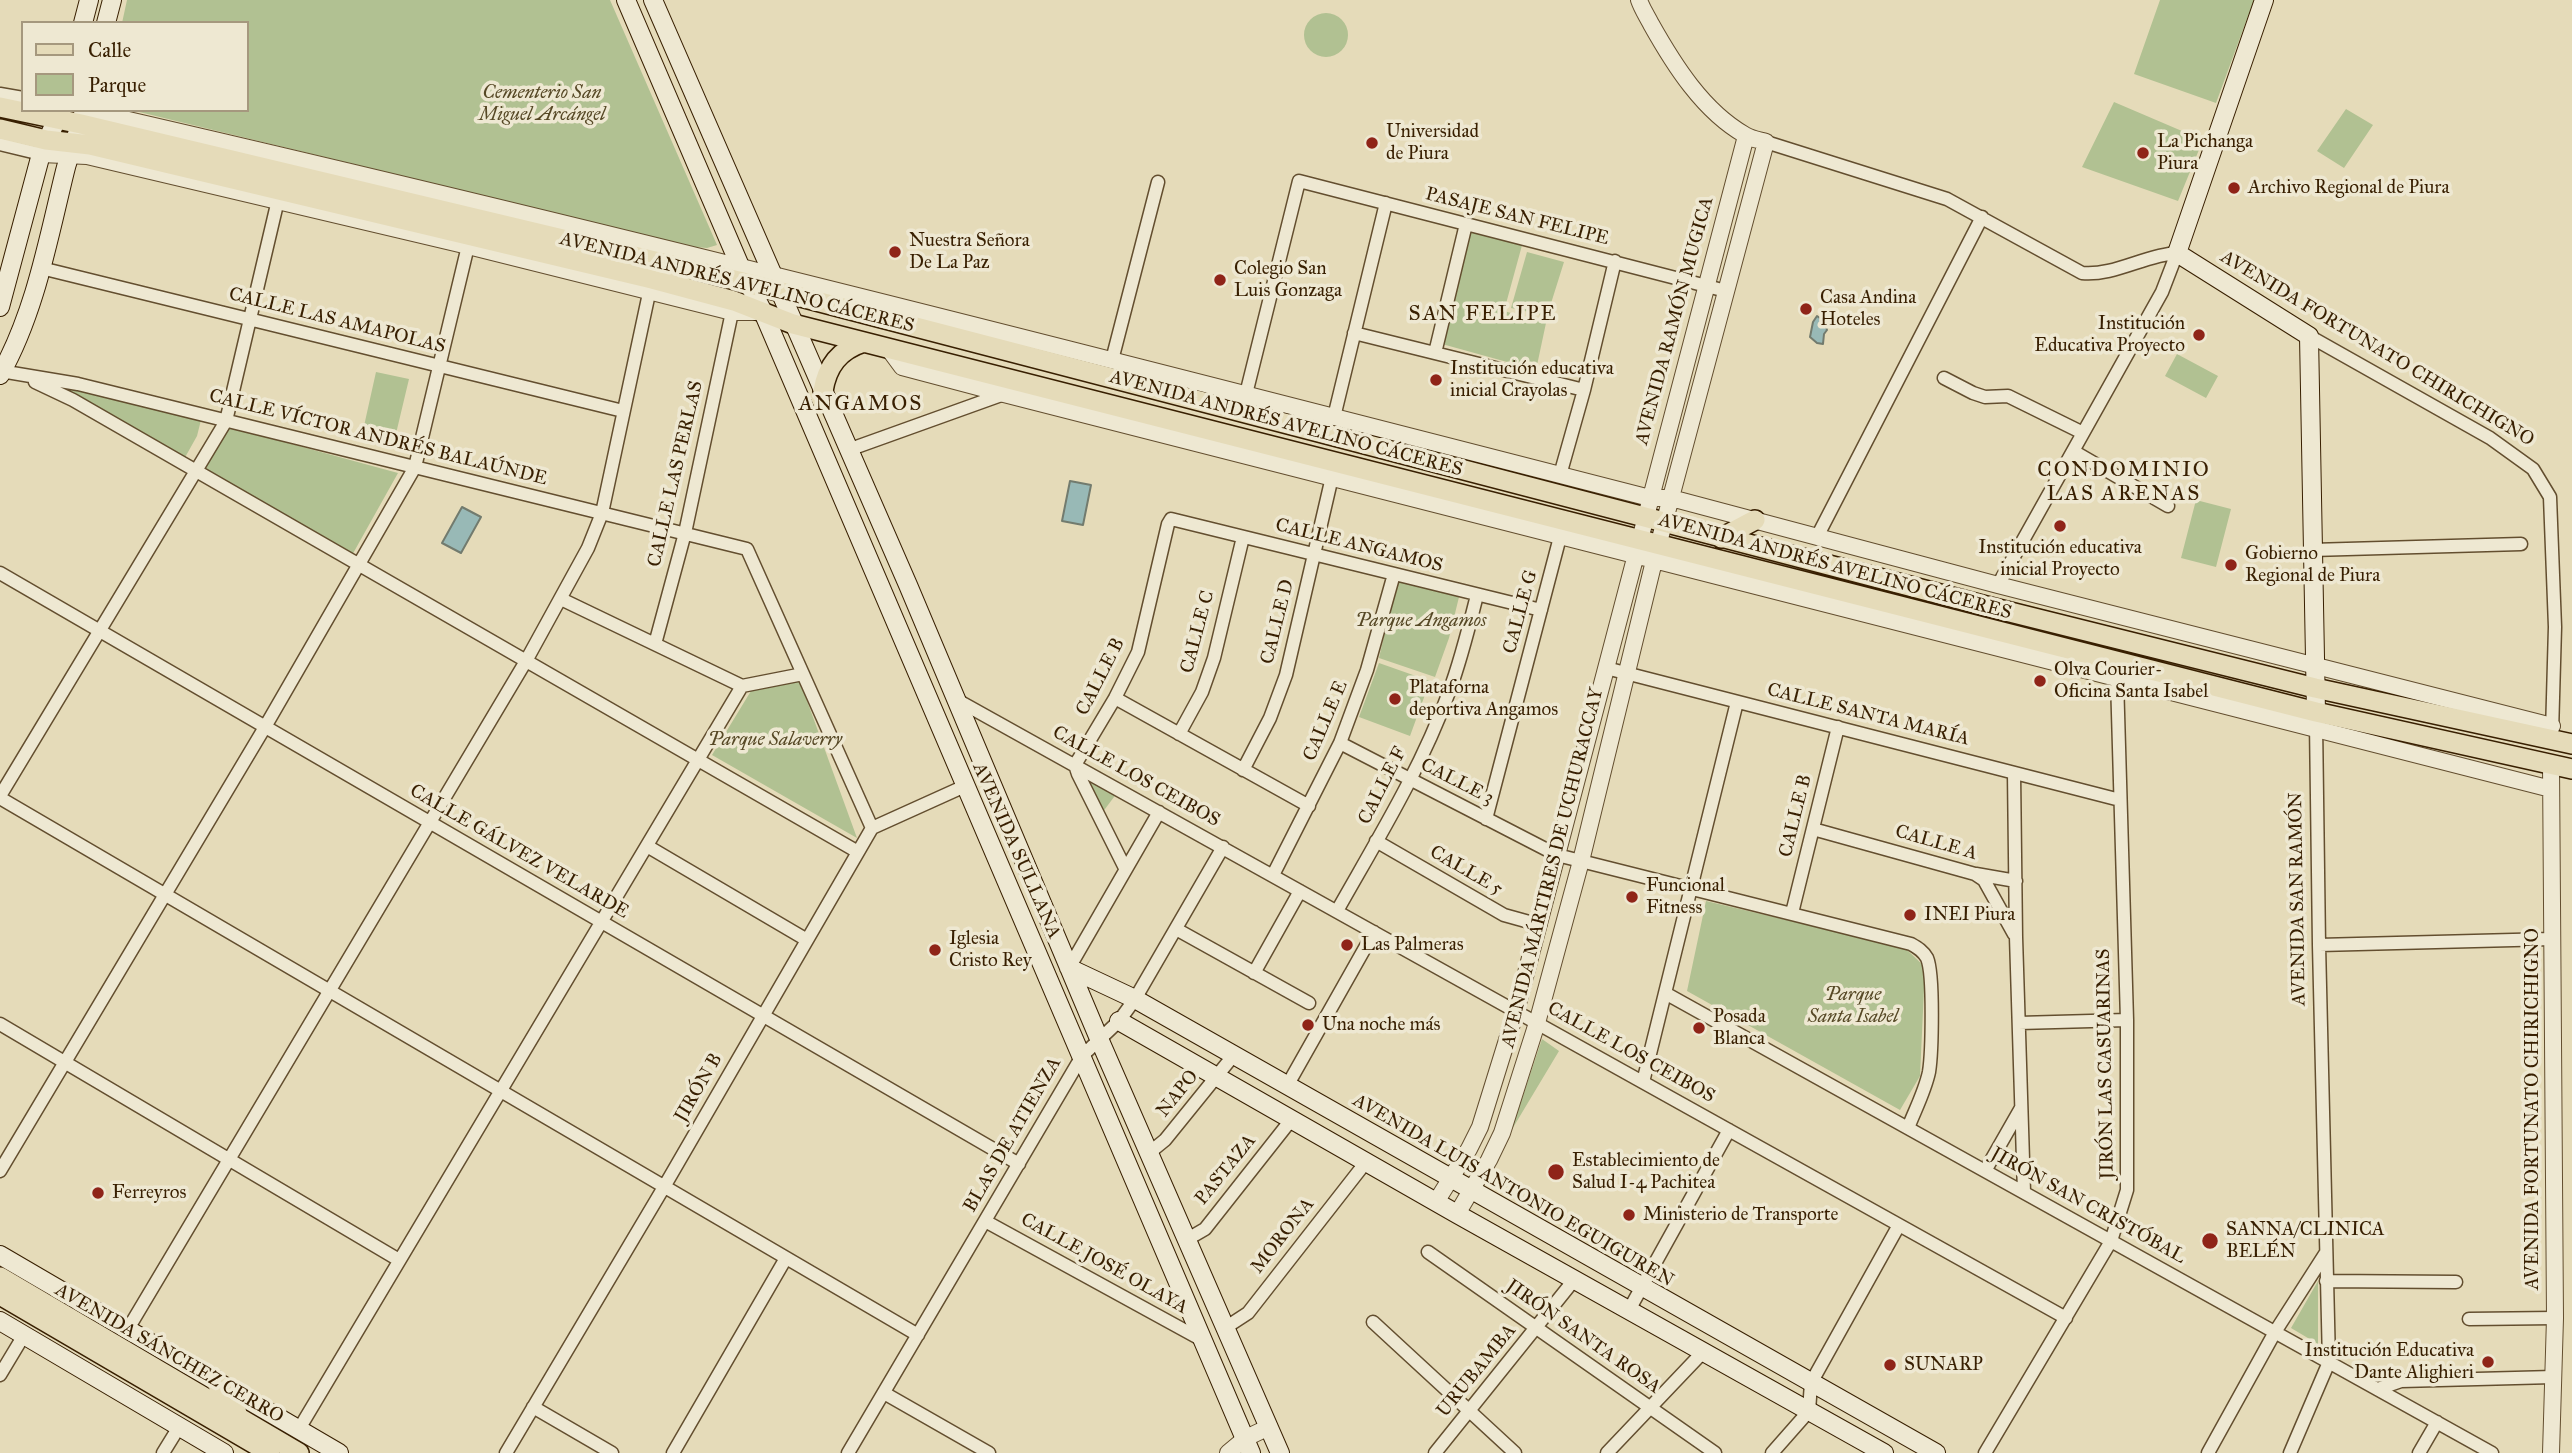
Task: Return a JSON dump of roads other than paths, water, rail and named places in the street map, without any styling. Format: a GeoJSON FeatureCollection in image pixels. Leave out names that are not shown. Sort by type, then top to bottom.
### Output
{"type":"FeatureCollection","features":[{"type":"Feature","properties":{"kind":"main road"},"geometry":{"type":"LineString","coordinates":[[84,21],[89,0]]}},
{"type":"Feature","properties":{"kind":"main road"},"geometry":{"type":"LineString","coordinates":[[107,21],[112,0]]}},
{"type":"Feature","properties":{"kind":"main road","name":"AVENIDA SULLANA"},"geometry":{"type":"LineString","coordinates":[[626,0],[743,274],[783,359],[1248,1446]]}},
{"type":"Feature","properties":{"kind":"main road","name":"AVENIDA SULLANA"},"geometry":{"type":"LineString","coordinates":[[653,0],[1280,1453]]}},
{"type":"Feature","properties":{"kind":"main road"},"geometry":{"type":"LineString","coordinates":[[2177,253],[2264,0]]}},
{"type":"Feature","properties":{"kind":"main road","name":"AVENIDA ANDRÉS AVELINO CÁCERES"},"geometry":{"type":"LineString","coordinates":[[0,107],[21,110]]}},
{"type":"Feature","properties":{"kind":"main road","name":"AVENIDA ANDRÉS AVELINO CÁCERES"},"geometry":{"type":"LineString","coordinates":[[36,112],[83,115],[743,274],[780,293],[1653,513],[1721,538],[1973,603],[2315,688],[2559,737]]}},
{"type":"Feature","properties":{"kind":"main road"},"geometry":{"type":"LineString","coordinates":[[0,307],[43,147],[58,115]]}},
{"type":"Feature","properties":{"kind":"main road"},"geometry":{"type":"LineString","coordinates":[[1,372],[26,316],[71,148],[83,115]]}},
{"type":"Feature","properties":{"kind":"main road","name":"AVENIDA ANDRÉS AVELINO CÁCERES"},"geometry":{"type":"LineString","coordinates":[[0,129],[43,147],[71,148],[90,145],[651,285],[734,301],[793,324],[1646,550],[2316,721],[2572,769]]}},
{"type":"Feature","properties":{"kind":"main road","name":"AVENIDA FORTUNATO CHIRICHIGNO"},"geometry":{"type":"LineString","coordinates":[[2177,253],[2309,336]]}},
{"type":"Feature","properties":{"kind":"main road","name":"AVENIDA SAN RAMÓN"},"geometry":{"type":"LineString","coordinates":[[2309,336],[2316,721]]}},
{"type":"Feature","properties":{"kind":"main road"},"geometry":{"type":"LineString","coordinates":[[823,391],[828,369],[835,359],[853,346],[864,342]]}},
{"type":"Feature","properties":{"kind":"main road"},"geometry":{"type":"LineString","coordinates":[[783,359],[791,349],[804,348]]}},
{"type":"Feature","properties":{"kind":"main road"},"geometry":{"type":"LineString","coordinates":[[1721,538],[1755,520]]}},
{"type":"Feature","properties":{"kind":"main road"},"geometry":{"type":"LineString","coordinates":[[931,706],[957,700]]}},
{"type":"Feature","properties":{"kind":"main road","name":"AVENIDA LUIS ANTONIO EGUIGUREN"},"geometry":{"type":"LineString","coordinates":[[1069,968],[1135,999],[1936,1453]]}},
{"type":"Feature","properties":{"kind":"main road"},"geometry":{"type":"LineString","coordinates":[[1119,1021],[1884,1453]]}},
{"type":"Feature","properties":{"kind":"main road","name":"AVENIDA SÁNCHEZ CERRO"},"geometry":{"type":"LineString","coordinates":[[0,1255],[339,1453]]}},
{"type":"Feature","properties":{"kind":"main road","name":"AVENIDA SÁNCHEZ CERRO"},"geometry":{"type":"LineString","coordinates":[[0,1277],[299,1453]]}},
{"type":"Feature","properties":{"kind":"main road","name":"AVENIDA SÁNCHEZ CERRO"},"geometry":{"type":"LineString","coordinates":[[0,1295],[270,1453]]}},
{"type":"Feature","properties":{"kind":"main road"},"geometry":{"type":"LineString","coordinates":[[0,1321],[225,1453]]}},
{"type":"Feature","properties":{"kind":"main road"},"geometry":{"type":"LineString","coordinates":[[215,1380],[242,1419]]}},
{"type":"Feature","properties":{"kind":"street"},"geometry":{"type":"LineString","coordinates":[[1639,0],[1671,62],[1712,108],[1746,136],[1947,199],[2082,273],[2093,274],[2158,255],[2177,253],[2162,292],[1998,585]]}},
{"type":"Feature","properties":{"kind":"street"},"geometry":{"type":"LineString","coordinates":[[0,94],[21,98]]}},
{"type":"Feature","properties":{"kind":"street","name":"AVENIDA RAMÓN MUGICA"},"geometry":{"type":"LineString","coordinates":[[1653,513],[1746,136]]}},
{"type":"Feature","properties":{"kind":"street"},"geometry":{"type":"LineString","coordinates":[[1653,513],[1671,498],[1766,142]]}},
{"type":"Feature","properties":{"kind":"street"},"geometry":{"type":"LineString","coordinates":[[0,144],[43,147]]}},
{"type":"Feature","properties":{"kind":"street","name":"AVENIDA ANDRÉS AVELINO CÁCERES"},"geometry":{"type":"LineString","coordinates":[[71,148],[88,156],[468,246],[651,285],[732,312],[763,313]]}},
{"type":"Feature","properties":{"kind":"street","name":"PASAJE SAN FELIPE"},"geometry":{"type":"LineString","coordinates":[[1246,394],[1299,181],[1726,291]]}},
{"type":"Feature","properties":{"kind":"street"},"geometry":{"type":"LineString","coordinates":[[1112,360],[1158,182]]}},
{"type":"Feature","properties":{"kind":"street"},"geometry":{"type":"LineString","coordinates":[[278,200],[226,421],[0,797],[918,1335]]}},
{"type":"Feature","properties":{"kind":"street"},"geometry":{"type":"LineString","coordinates":[[1334,417],[1386,204]]}},
{"type":"Feature","properties":{"kind":"street"},"geometry":{"type":"LineString","coordinates":[[1817,537],[1982,217]]}},
{"type":"Feature","properties":{"kind":"street"},"geometry":{"type":"LineString","coordinates":[[1435,353],[1466,224]]}},
{"type":"Feature","properties":{"kind":"street"},"geometry":{"type":"LineString","coordinates":[[0,1171],[265,727],[415,467],[468,246]]}},
{"type":"Feature","properties":{"kind":"street"},"geometry":{"type":"LineString","coordinates":[[1560,475],[1615,261]]}},
{"type":"Feature","properties":{"kind":"street","name":"CALLE LAS AMAPOLAS"},"geometry":{"type":"LineString","coordinates":[[41,268],[623,411]]}},
{"type":"Feature","properties":{"kind":"street","name":"AVENIDA ANDRÉS AVELINO CÁCERES"},"geometry":{"type":"LineString","coordinates":[[743,274],[771,273],[1560,475],[1653,513],[1671,498],[2315,666],[2559,737]]}},
{"type":"Feature","properties":{"kind":"street"},"geometry":{"type":"LineString","coordinates":[[128,1329],[526,661],[588,548],[602,513],[651,285]]}},
{"type":"Feature","properties":{"kind":"street","name":"CALLE LAS PERLAS"},"geometry":{"type":"LineString","coordinates":[[655,644],[685,533],[732,312]]}},
{"type":"Feature","properties":{"kind":"street"},"geometry":{"type":"LineString","coordinates":[[1354,333],[1584,390]]}},
{"type":"Feature","properties":{"kind":"street","name":"AVENIDA FORTUNATO CHIRICHIGNO"},"geometry":{"type":"LineString","coordinates":[[2309,336],[2490,438],[2533,469],[2546,489],[2550,497],[2559,737]]}},
{"type":"Feature","properties":{"kind":"street","name":"AVENIDA ANDRÉS AVELINO CÁCERES"},"geometry":{"type":"LineString","coordinates":[[888,348],[902,367],[1560,537],[1646,550],[2117,679],[2316,721],[2551,789]]}},
{"type":"Feature","properties":{"kind":"street","name":"CALLE VÍCTOR ANDRÉS BALAÚNDE"},"geometry":{"type":"LineString","coordinates":[[1,372],[78,384],[747,549],[803,674]]}},
{"type":"Feature","properties":{"kind":"street"},"geometry":{"type":"LineString","coordinates":[[20,376],[73,400],[858,852]]}},
{"type":"Feature","properties":{"kind":"street"},"geometry":{"type":"LineString","coordinates":[[1944,378],[1985,397],[2008,396],[2083,433]]}},
{"type":"Feature","properties":{"kind":"street"},"geometry":{"type":"LineString","coordinates":[[73,400],[78,384]]}},
{"type":"Feature","properties":{"kind":"street"},"geometry":{"type":"LineString","coordinates":[[848,450],[1004,394]]}},
{"type":"Feature","properties":{"kind":"street"},"geometry":{"type":"LineString","coordinates":[[2073,451],[2168,506]]}},
{"type":"Feature","properties":{"kind":"street","name":"CALLE D"},"geometry":{"type":"LineString","coordinates":[[1244,770],[1270,718],[1282,686],[1332,477]]}},
{"type":"Feature","properties":{"kind":"street","name":"AVENIDA MÁRTIRES DE UCHURACCAY"},"geometry":{"type":"LineString","coordinates":[[1457,1214],[1502,1133],[1537,1023],[1581,861],[1625,673],[1653,513]]}},
{"type":"Feature","properties":{"kind":"street","name":"CALLE ANGAMOS"},"geometry":{"type":"LineString","coordinates":[[1168,521],[1171,519],[1541,610]]}},
{"type":"Feature","properties":{"kind":"street","name":"CALLE B"},"geometry":{"type":"LineString","coordinates":[[1075,765],[1115,698],[1138,652],[1168,521]]}},
{"type":"Feature","properties":{"kind":"street","name":"CALLE C"},"geometry":{"type":"LineString","coordinates":[[1180,734],[1202,692],[1214,658],[1243,537]]}},
{"type":"Feature","properties":{"kind":"street","name":"CALLE G"},"geometry":{"type":"LineString","coordinates":[[1486,819],[1560,537]]}},
{"type":"Feature","properties":{"kind":"street"},"geometry":{"type":"LineString","coordinates":[[2312,550],[2521,544]]}},
{"type":"Feature","properties":{"kind":"street","name":"AVENIDA MÁRTIRES DE UCHURACCAY"},"geometry":{"type":"LineString","coordinates":[[1436,1202],[1479,1127],[1540,925],[1606,668],[1646,550]]}},
{"type":"Feature","properties":{"kind":"street","name":"CALLE GÁLVEZ VELARDE"},"geometry":{"type":"LineString","coordinates":[[0,573],[1019,1164]]}},
{"type":"Feature","properties":{"kind":"street","name":"CALLE E"},"geometry":{"type":"LineString","coordinates":[[1273,876],[1340,743],[1364,681],[1394,574]]}},
{"type":"Feature","properties":{"kind":"street","name":"CALLE F"},"geometry":{"type":"LineString","coordinates":[[1337,911],[1409,779],[1449,695],[1477,594]]}},
{"type":"Feature","properties":{"kind":"street"},"geometry":{"type":"LineString","coordinates":[[561,598],[742,686],[803,674],[872,828],[965,786]]}},
{"type":"Feature","properties":{"kind":"street","name":"CALLE SANTA MARÍA"},"geometry":{"type":"LineString","coordinates":[[1606,668],[2120,800]]}},
{"type":"Feature","properties":{"kind":"street","name":"JIRÓN LAS CASUARINAS"},"geometry":{"type":"LineString","coordinates":[[1985,1453],[2111,1241],[2127,1190],[2127,1020],[2117,679]]}},
{"type":"Feature","properties":{"kind":"street"},"geometry":{"type":"LineString","coordinates":[[299,1429],[742,686]]}},
{"type":"Feature","properties":{"kind":"street"},"geometry":{"type":"LineString","coordinates":[[1115,698],[1309,806]]}},
{"type":"Feature","properties":{"kind":"street","name":"CALLE LOS CEIBOS"},"geometry":{"type":"LineString","coordinates":[[957,700],[2066,1318]]}},
{"type":"Feature","properties":{"kind":"street"},"geometry":{"type":"LineString","coordinates":[[1643,1082],[1737,702]]}},
{"type":"Feature","properties":{"kind":"street","name":"AVENIDA SAN RAMÓN"},"geometry":{"type":"LineString","coordinates":[[2290,1453],[2329,1362],[2316,721]]}},
{"type":"Feature","properties":{"kind":"street","name":"CALLE B"},"geometry":{"type":"LineString","coordinates":[[1792,913],[1838,727]]}},
{"type":"Feature","properties":{"kind":"street","name":"CALLE 3"},"geometry":{"type":"LineString","coordinates":[[1340,743],[1558,855],[1792,913],[1911,944],[1920,949],[1928,960],[1931,975],[1929,1072],[1908,1128]]}},
{"type":"Feature","properties":{"kind":"street"},"geometry":{"type":"LineString","coordinates":[[1075,765],[1125,868]]}},
{"type":"Feature","properties":{"kind":"street","name":"AVENIDA FORTUNATO CHIRICHIGNO"},"geometry":{"type":"LineString","coordinates":[[2551,1453],[2555,1318],[2552,765]]}},
{"type":"Feature","properties":{"kind":"street"},"geometry":{"type":"LineString","coordinates":[[2014,773],[2024,1192]]}},
{"type":"Feature","properties":{"kind":"street"},"geometry":{"type":"LineString","coordinates":[[1069,968],[1159,812]]}},
{"type":"Feature","properties":{"kind":"street","name":"JIRÓN B"},"geometry":{"type":"LineString","coordinates":[[506,1453],[872,828]]}},
{"type":"Feature","properties":{"kind":"street","name":"CALLE A"},"geometry":{"type":"LineString","coordinates":[[1812,829],[1976,874],[1984,880],[2016,936]]}},
{"type":"Feature","properties":{"kind":"street","name":"CALLE 5"},"geometry":{"type":"LineString","coordinates":[[1376,841],[1504,915],[1540,925]]}},
{"type":"Feature","properties":{"kind":"street"},"geometry":{"type":"LineString","coordinates":[[647,846],[807,940]]}},
{"type":"Feature","properties":{"kind":"street","name":"BLAS DE ATIENZA"},"geometry":{"type":"LineString","coordinates":[[848,1453],[1082,1056],[1119,1021],[1135,999],[1223,847]]}},
{"type":"Feature","properties":{"kind":"street"},"geometry":{"type":"LineString","coordinates":[[1976,874],[2015,881]]}},
{"type":"Feature","properties":{"kind":"street"},"geometry":{"type":"LineString","coordinates":[[1254,973],[1300,891]]}},
{"type":"Feature","properties":{"kind":"street"},"geometry":{"type":"LineString","coordinates":[[1176,929],[1309,1003]]}},
{"type":"Feature","properties":{"kind":"street"},"geometry":{"type":"LineString","coordinates":[[1287,1086],[1374,932]]}},
{"type":"Feature","properties":{"kind":"street"},"geometry":{"type":"LineString","coordinates":[[2319,945],[2552,939]]}},
{"type":"Feature","properties":{"kind":"street","name":"JIRÓN SAN CRISTÓBAL"},"geometry":{"type":"LineString","coordinates":[[1665,993],[2489,1452]]}},
{"type":"Feature","properties":{"kind":"street"},"geometry":{"type":"LineString","coordinates":[[2019,1023],[2127,1020]]}},
{"type":"Feature","properties":{"kind":"street"},"geometry":{"type":"LineString","coordinates":[[0,1024],[400,1260]]}},
{"type":"Feature","properties":{"kind":"street","name":"NAPO"},"geometry":{"type":"LineString","coordinates":[[1149,1153],[1165,1140],[1233,1056]]}},
{"type":"Feature","properties":{"kind":"street"},"geometry":{"type":"LineString","coordinates":[[1985,1171],[2021,1108]]}},
{"type":"Feature","properties":{"kind":"street","name":"PASTAZA"},"geometry":{"type":"LineString","coordinates":[[1186,1240],[1205,1228],[1292,1120]]}},
{"type":"Feature","properties":{"kind":"street"},"geometry":{"type":"LineString","coordinates":[[1629,1310],[1729,1130]]}},
{"type":"Feature","properties":{"kind":"street","name":"MORONA"},"geometry":{"type":"LineString","coordinates":[[1225,1328],[1248,1313],[1366,1162]]}},
{"type":"Feature","properties":{"kind":"street","name":"CALLE JOSÉ OLAYA"},"geometry":{"type":"LineString","coordinates":[[985,1221],[1204,1341]]}},
{"type":"Feature","properties":{"kind":"street"},"geometry":{"type":"LineString","coordinates":[[1772,1453],[1809,1411],[1811,1383],[1899,1225]]}},
{"type":"Feature","properties":{"kind":"street","name":"JIRÓN SANTA ROSA"},"geometry":{"type":"LineString","coordinates":[[1428,1252],[1715,1453]]}},
{"type":"Feature","properties":{"kind":"street"},"geometry":{"type":"LineString","coordinates":[[2208,1453],[2275,1332],[2326,1253]]}},
{"type":"Feature","properties":{"kind":"street"},"geometry":{"type":"LineString","coordinates":[[673,1453],[786,1258]]}},
{"type":"Feature","properties":{"kind":"street","name":"URUBAMBA"},"geometry":{"type":"LineString","coordinates":[[1435,1453],[1574,1280]]}},
{"type":"Feature","properties":{"kind":"street"},"geometry":{"type":"LineString","coordinates":[[2326,1281],[2456,1282]]}},
{"type":"Feature","properties":{"kind":"street"},"geometry":{"type":"LineString","coordinates":[[2469,1319],[2555,1318]]}},
{"type":"Feature","properties":{"kind":"street"},"geometry":{"type":"LineString","coordinates":[[1373,1322],[1515,1453]]}},
{"type":"Feature","properties":{"kind":"street"},"geometry":{"type":"LineString","coordinates":[[0,1375],[24,1335]]}},
{"type":"Feature","properties":{"kind":"street"},"geometry":{"type":"LineString","coordinates":[[1607,1453],[1703,1352]]}},
{"type":"Feature","properties":{"kind":"street"},"geometry":{"type":"LineString","coordinates":[[2378,1389],[2401,1381],[2553,1377]]}},
{"type":"Feature","properties":{"kind":"street"},"geometry":{"type":"LineString","coordinates":[[884,1393],[989,1453]]}},
{"type":"Feature","properties":{"kind":"street"},"geometry":{"type":"LineString","coordinates":[[533,1407],[612,1453]]}},
{"type":"Feature","properties":{"kind":"street"},"geometry":{"type":"LineString","coordinates":[[2419,1453],[2437,1422]]}},
{"type":"Feature","properties":{"kind":"street"},"geometry":{"type":"LineString","coordinates":[[163,1453],[179,1427]]}},
{"type":"Feature","properties":{"kind":"street"},"geometry":{"type":"LineString","coordinates":[[1228,1453],[1248,1446],[1269,1427]]}},
{"type":"Feature","properties":{"kind":"water"},"geometry":{"type":"Polygon","coordinates":[[[1817,316],[1824,321],[1827,330],[1823,344],[1810,337],[1817,316]]]}},
{"type":"Feature","properties":{"kind":"water"},"geometry":{"type":"Polygon","coordinates":[[[1070,481],[1091,485],[1083,525],[1062,521],[1070,481]]]}},
{"type":"Feature","properties":{"kind":"water"},"geometry":{"type":"Polygon","coordinates":[[[462,507],[481,517],[461,553],[442,543],[462,507]]]}},
{"type":"Feature","properties":{"kind":"place","name":"Universidad de Piura"},"geometry":{"type":"Point","coordinates":[1372,143]}},
{"type":"Feature","properties":{"kind":"place","name":"La Pichanga Piura"},"geometry":{"type":"Point","coordinates":[2143,153]}},
{"type":"Feature","properties":{"kind":"place","name":"Archivo Regional de Piura"},"geometry":{"type":"Point","coordinates":[2234,188]}},
{"type":"Feature","properties":{"kind":"place","name":"Nuestra Señora De La Paz"},"geometry":{"type":"Point","coordinates":[895,252]}},
{"type":"Feature","properties":{"kind":"place","name":"Colegio San Luis Gonzaga"},"geometry":{"type":"Point","coordinates":[1220,280]}},
{"type":"Feature","properties":{"kind":"place","name":"Casa Andina Hoteles"},"geometry":{"type":"Point","coordinates":[1806,309]}},
{"type":"Feature","properties":{"kind":"place","name":"Institución Educativa Proyecto"},"geometry":{"type":"Point","coordinates":[2199,335]}},
{"type":"Feature","properties":{"kind":"place","name":"Institución educativa inicial Crayolas"},"geometry":{"type":"Point","coordinates":[1436,380]}},
{"type":"Feature","properties":{"kind":"place","name":"Institución educativa inicial Proyecto"},"geometry":{"type":"Point","coordinates":[2060,526]}},
{"type":"Feature","properties":{"kind":"place","name":"Gobierno Regional de Piura"},"geometry":{"type":"Point","coordinates":[2231,565]}},
{"type":"Feature","properties":{"kind":"place","name":"Olva Courier- Oficina Santa Isabel"},"geometry":{"type":"Point","coordinates":[2040,681]}},
{"type":"Feature","properties":{"kind":"place","name":"Plataforna deportiva Angamos"},"geometry":{"type":"Point","coordinates":[1395,699]}},
{"type":"Feature","properties":{"kind":"place","name":"Funcional Fitness"},"geometry":{"type":"Point","coordinates":[1632,897]}},
{"type":"Feature","properties":{"kind":"place","name":"INEI Piura"},"geometry":{"type":"Point","coordinates":[1910,915]}},
{"type":"Feature","properties":{"kind":"place","name":"Las Palmeras"},"geometry":{"type":"Point","coordinates":[1347,945]}},
{"type":"Feature","properties":{"kind":"place","name":"Iglesia Cristo Rey"},"geometry":{"type":"Point","coordinates":[935,950]}},
{"type":"Feature","properties":{"kind":"place","name":"Una noche más"},"geometry":{"type":"Point","coordinates":[1308,1025]}},
{"type":"Feature","properties":{"kind":"place","name":"Posada Blanca"},"geometry":{"type":"Point","coordinates":[1699,1028]}},
{"type":"Feature","properties":{"kind":"place","name":"Establecimiento de Salud I-4 Pachitea"},"geometry":{"type":"Point","coordinates":[1556,1172]}},
{"type":"Feature","properties":{"kind":"place","name":"Ferreyros"},"geometry":{"type":"Point","coordinates":[98,1193]}},
{"type":"Feature","properties":{"kind":"place","name":"Ministerio de Transporte"},"geometry":{"type":"Point","coordinates":[1629,1215]}},
{"type":"Feature","properties":{"kind":"place","name":"SANNA/CLINICA BELÉN"},"geometry":{"type":"Point","coordinates":[2210,1241]}},
{"type":"Feature","properties":{"kind":"place","name":"Institución Educativa Dante Alighieri"},"geometry":{"type":"Point","coordinates":[2488,1362]}},
{"type":"Feature","properties":{"kind":"place","name":"SUNARP"},"geometry":{"type":"Point","coordinates":[1890,1365]}},
{"type":"Feature","properties":{"kind":"district","name":"SAN FELIPE"},"geometry":{"type":"Point","coordinates":[1483,315]}},
{"type":"Feature","properties":{"kind":"district","name":"ANGAMOS"},"geometry":{"type":"Point","coordinates":[861,405]}},
{"type":"Feature","properties":{"kind":"district","name":"CONDOMINIO LAS ARENAS"},"geometry":{"type":"Point","coordinates":[2124,483]}},
{"type":"Feature","properties":{"kind":"park label","name":"Cementerio San Miguel Arcángel"},"geometry":{"type":"Point","coordinates":[542,104]}},
{"type":"Feature","properties":{"kind":"park label","name":"Parque Angamos"},"geometry":{"type":"Point","coordinates":[1421,621]}},
{"type":"Feature","properties":{"kind":"park label","name":"Parque Salaverry"},"geometry":{"type":"Point","coordinates":[775,740]}},
{"type":"Feature","properties":{"kind":"park label","name":"Parque Santa Isabel"},"geometry":{"type":"Point","coordinates":[1853,1006]}}]}
